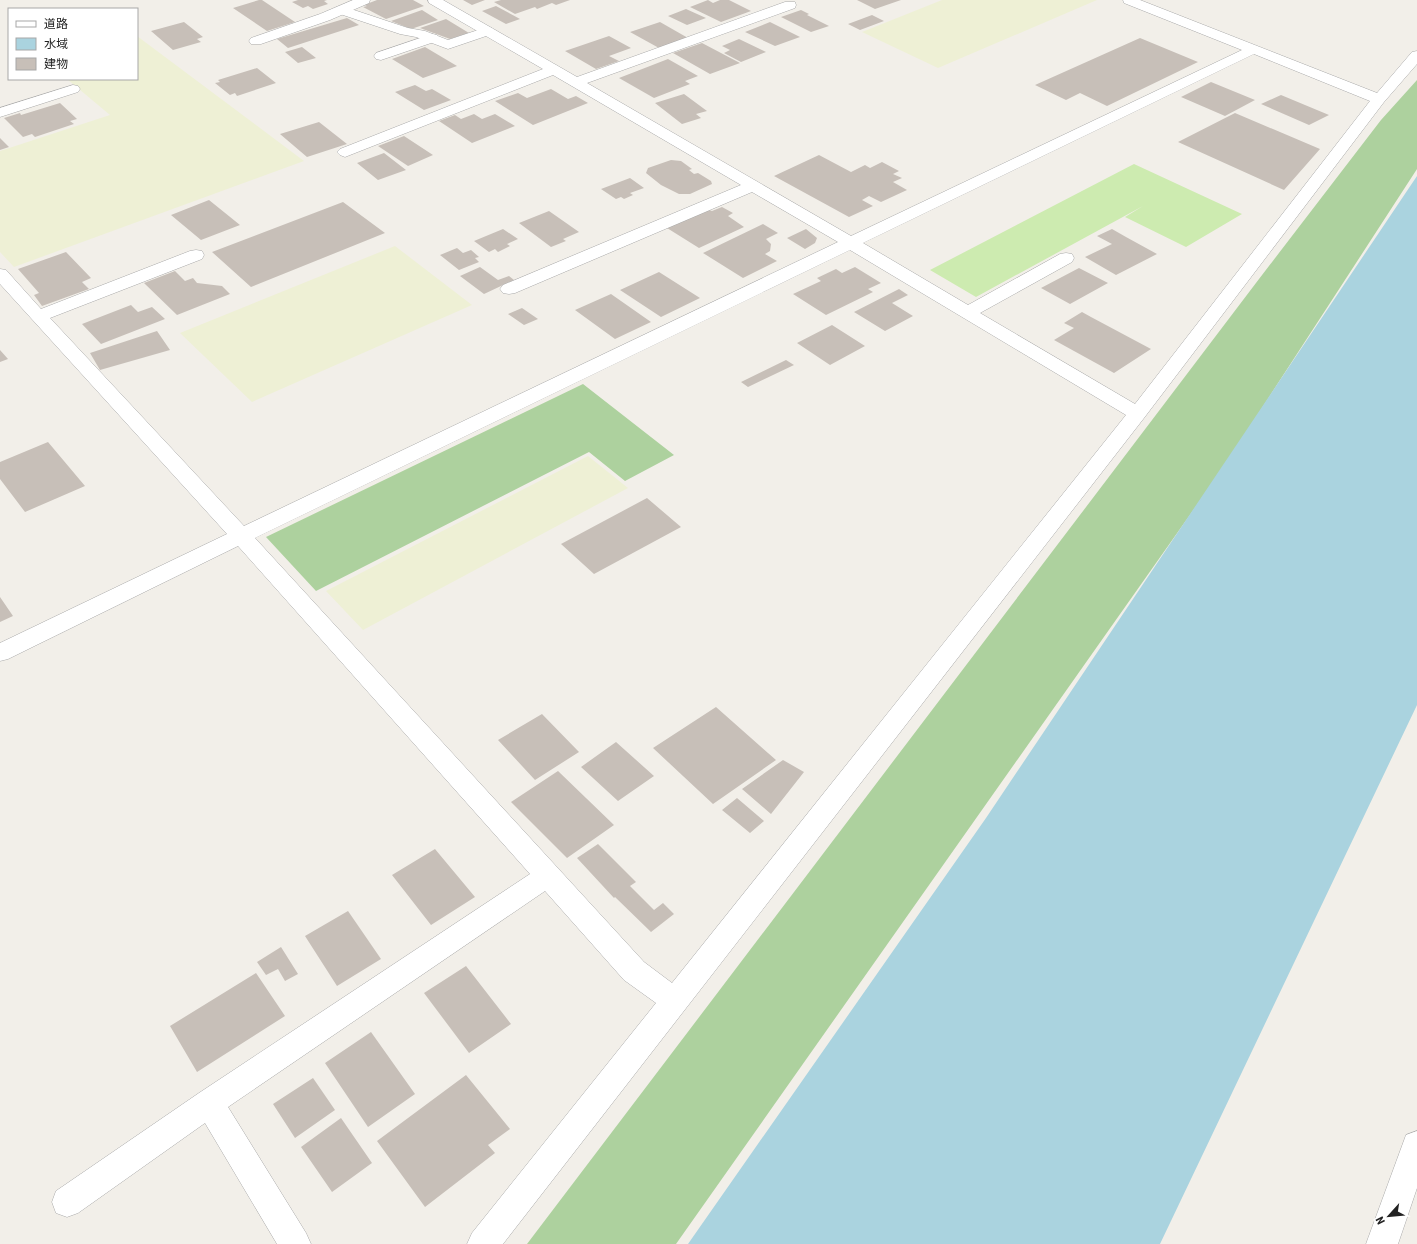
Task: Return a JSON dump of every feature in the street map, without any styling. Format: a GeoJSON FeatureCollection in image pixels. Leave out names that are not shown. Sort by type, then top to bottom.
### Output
{"type":"FeatureCollection","features":[{"type":"Feature","properties":{"kind":"street"},"geometry":{"type":"LineString","coordinates":[[256,41],[342,10],[364,0]]}},
{"type":"Feature","properties":{"kind":"street"},"geometry":{"type":"LineString","coordinates":[[434,0],[851,243],[1137,414]]}},
{"type":"Feature","properties":{"kind":"street"},"geometry":{"type":"LineString","coordinates":[[1129,0],[1252,50],[1379,99]]}},
{"type":"Feature","properties":{"kind":"street"},"geometry":{"type":"LineString","coordinates":[[575,83],[790,5]]}},
{"type":"Feature","properties":{"kind":"street"},"geometry":{"type":"LineString","coordinates":[[342,10],[405,31],[420,34],[448,45],[487,31]]}},
{"type":"Feature","properties":{"kind":"street"},"geometry":{"type":"LineString","coordinates":[[381,56],[432,38]]}},
{"type":"Feature","properties":{"kind":"street"},"geometry":{"type":"LineString","coordinates":[[0,653],[1252,50]]}},
{"type":"Feature","properties":{"kind":"street"},"geometry":{"type":"LineString","coordinates":[[484,1244],[1137,414],[1379,99],[1417,55]]}},
{"type":"Feature","properties":{"kind":"street"},"geometry":{"type":"LineString","coordinates":[[345,152],[554,70]]}},
{"type":"Feature","properties":{"kind":"street"},"geometry":{"type":"LineString","coordinates":[[0,113],[73,89]]}},
{"type":"Feature","properties":{"kind":"street"},"geometry":{"type":"LineString","coordinates":[[509,289],[752,186]]}},
{"type":"Feature","properties":{"kind":"street"},"geometry":{"type":"LineString","coordinates":[[38,316],[196,255]]}},
{"type":"Feature","properties":{"kind":"street"},"geometry":{"type":"LineString","coordinates":[[967,313],[1066,258]]}},
{"type":"Feature","properties":{"kind":"street"},"geometry":{"type":"LineString","coordinates":[[0,274],[241,536],[634,970],[675,1001]]}},
{"type":"Feature","properties":{"kind":"street"},"geometry":{"type":"LineString","coordinates":[[67,1202],[209,1103],[548,876]]}},
{"type":"Feature","properties":{"kind":"street"},"geometry":{"type":"LineString","coordinates":[[209,1103],[295,1244]]}},
{"type":"Feature","properties":{"kind":"street"},"geometry":{"type":"LineString","coordinates":[[1382,1244],[1417,1145]]}},
{"type":"Feature","properties":{"kind":"green space"},"geometry":{"type":"Polygon","coordinates":[[[942,0],[1097,0],[938,68],[862,32],[942,0]]]}},
{"type":"Feature","properties":{"kind":"green space"},"geometry":{"type":"Polygon","coordinates":[[[138,37],[304,161],[14,267],[0,252],[0,151],[110,115],[68,80],[138,80],[138,37]]]}},
{"type":"Feature","properties":{"kind":"green space"},"geometry":{"type":"Polygon","coordinates":[[[1417,80],[1417,169],[1223,468],[676,1244],[527,1244],[1259,279],[1381,120],[1417,80]]]}},
{"type":"Feature","properties":{"kind":"green space"},"geometry":{"type":"Polygon","coordinates":[[[1134,164],[1242,214],[1186,247],[1125,217],[1143,206],[976,297],[930,270],[1134,164]]]}},
{"type":"Feature","properties":{"kind":"green space"},"geometry":{"type":"Polygon","coordinates":[[[395,246],[472,305],[252,402],[180,333],[395,246]]]}},
{"type":"Feature","properties":{"kind":"green space"},"geometry":{"type":"Polygon","coordinates":[[[583,384],[674,455],[625,481],[589,452],[316,591],[266,537],[583,384]]]}},
{"type":"Feature","properties":{"kind":"green space"},"geometry":{"type":"Polygon","coordinates":[[[588,456],[628,488],[363,630],[326,591],[588,456]]]}},
{"type":"Feature","properties":{"kind":"water"},"geometry":{"type":"Polygon","coordinates":[[[1417,176],[1417,705],[1160,1244],[688,1244],[986,818],[1417,176]]]}},
{"type":"Feature","properties":{"kind":"building"},"geometry":{"type":"Polygon","coordinates":[[[262,0],[295,22],[267,31],[233,8],[262,0]]]}},
{"type":"Feature","properties":{"kind":"building"},"geometry":{"type":"Polygon","coordinates":[[[298,0],[327,0],[324,1],[328,4],[313,9],[308,6],[303,8],[292,2],[298,0]]]}},
{"type":"Feature","properties":{"kind":"building"},"geometry":{"type":"Polygon","coordinates":[[[377,0],[413,0],[424,6],[386,19],[363,7],[367,6],[364,5],[377,0]]]}},
{"type":"Feature","properties":{"kind":"building"},"geometry":{"type":"Polygon","coordinates":[[[463,0],[485,0],[472,5],[463,0]]]}},
{"type":"Feature","properties":{"kind":"building"},"geometry":{"type":"Polygon","coordinates":[[[501,0],[570,0],[556,5],[552,3],[537,9],[535,7],[515,14],[494,2],[501,0]]]}},
{"type":"Feature","properties":{"kind":"building"},"geometry":{"type":"Polygon","coordinates":[[[708,0],[713,3],[720,0],[729,0],[751,11],[721,22],[690,7],[708,0]]]}},
{"type":"Feature","properties":{"kind":"building"},"geometry":{"type":"Polygon","coordinates":[[[857,0],[901,0],[875,9],[857,0]]]}},
{"type":"Feature","properties":{"kind":"building"},"geometry":{"type":"Polygon","coordinates":[[[496,6],[520,19],[506,24],[482,11],[496,6]]]}},
{"type":"Feature","properties":{"kind":"building"},"geometry":{"type":"Polygon","coordinates":[[[686,9],[706,18],[687,25],[668,16],[686,9]]]}},
{"type":"Feature","properties":{"kind":"building"},"geometry":{"type":"Polygon","coordinates":[[[422,10],[438,20],[411,29],[391,21],[422,10]]]}},
{"type":"Feature","properties":{"kind":"building"},"geometry":{"type":"Polygon","coordinates":[[[801,10],[809,14],[807,15],[829,26],[811,32],[781,17],[801,10]]]}},
{"type":"Feature","properties":{"kind":"building"},"geometry":{"type":"Polygon","coordinates":[[[872,15],[884,21],[860,30],[848,24],[872,15]]]}},
{"type":"Feature","properties":{"kind":"building"},"geometry":{"type":"Polygon","coordinates":[[[347,18],[359,25],[288,48],[277,39],[347,18]]]}},
{"type":"Feature","properties":{"kind":"building"},"geometry":{"type":"Polygon","coordinates":[[[446,19],[469,33],[450,39],[420,28],[446,19]]]}},
{"type":"Feature","properties":{"kind":"building"},"geometry":{"type":"Polygon","coordinates":[[[184,22],[203,37],[197,39],[201,42],[173,50],[151,31],[184,22]]]}},
{"type":"Feature","properties":{"kind":"building"},"geometry":{"type":"Polygon","coordinates":[[[660,22],[688,38],[659,48],[630,32],[660,22]]]}},
{"type":"Feature","properties":{"kind":"building"},"geometry":{"type":"Polygon","coordinates":[[[770,22],[800,37],[775,46],[745,32],[770,22]]]}},
{"type":"Feature","properties":{"kind":"building"},"geometry":{"type":"Polygon","coordinates":[[[609,36],[631,48],[609,56],[619,61],[596,69],[565,51],[609,36]]]}},
{"type":"Feature","properties":{"kind":"building"},"geometry":{"type":"Polygon","coordinates":[[[1140,38],[1198,62],[1107,106],[1080,93],[1066,100],[1035,85],[1140,38]]]}},
{"type":"Feature","properties":{"kind":"building"},"geometry":{"type":"Polygon","coordinates":[[[739,39],[766,52],[741,62],[724,53],[730,50],[722,46],[739,39]]]}},
{"type":"Feature","properties":{"kind":"building"},"geometry":{"type":"Polygon","coordinates":[[[702,43],[740,63],[710,74],[673,53],[702,43]]]}},
{"type":"Feature","properties":{"kind":"building"},"geometry":{"type":"Polygon","coordinates":[[[302,47],[316,58],[298,63],[285,52],[302,47]]]}},
{"type":"Feature","properties":{"kind":"building"},"geometry":{"type":"Polygon","coordinates":[[[425,47],[457,66],[423,78],[392,59],[425,47]]]}},
{"type":"Feature","properties":{"kind":"building"},"geometry":{"type":"Polygon","coordinates":[[[668,59],[698,76],[685,81],[690,84],[654,98],[619,78],[668,59]]]}},
{"type":"Feature","properties":{"kind":"building"},"geometry":{"type":"Polygon","coordinates":[[[257,68],[276,83],[237,96],[235,93],[230,95],[215,83],[220,82],[218,80],[257,68]]]}},
{"type":"Feature","properties":{"kind":"building"},"geometry":{"type":"Polygon","coordinates":[[[1211,82],[1255,100],[1225,116],[1181,97],[1211,82]]]}},
{"type":"Feature","properties":{"kind":"building"},"geometry":{"type":"Polygon","coordinates":[[[415,85],[426,91],[432,89],[451,100],[424,110],[395,92],[415,85]]]}},
{"type":"Feature","properties":{"kind":"building"},"geometry":{"type":"Polygon","coordinates":[[[551,89],[568,99],[576,96],[588,103],[533,125],[495,101],[518,93],[527,98],[551,89]]]}},
{"type":"Feature","properties":{"kind":"building"},"geometry":{"type":"Polygon","coordinates":[[[684,94],[707,111],[696,114],[701,118],[682,124],[655,103],[684,94]]]}},
{"type":"Feature","properties":{"kind":"building"},"geometry":{"type":"Polygon","coordinates":[[[1281,95],[1329,115],[1309,125],[1261,104],[1281,95]]]}},
{"type":"Feature","properties":{"kind":"building"},"geometry":{"type":"Polygon","coordinates":[[[60,103],[77,119],[70,121],[74,124],[35,137],[32,134],[23,137],[4,118],[20,113],[21,115],[60,103]]]}},
{"type":"Feature","properties":{"kind":"building"},"geometry":{"type":"Polygon","coordinates":[[[1235,113],[1320,149],[1284,190],[1178,142],[1235,113]]]}},
{"type":"Feature","properties":{"kind":"building"},"geometry":{"type":"Polygon","coordinates":[[[474,114],[482,119],[495,114],[515,126],[472,143],[439,121],[455,115],[461,119],[474,114]]]}},
{"type":"Feature","properties":{"kind":"building"},"geometry":{"type":"Polygon","coordinates":[[[319,122],[347,144],[307,157],[280,134],[319,122]]]}},
{"type":"Feature","properties":{"kind":"building"},"geometry":{"type":"Polygon","coordinates":[[[404,136],[433,155],[408,166],[378,146],[404,136]]]}},
{"type":"Feature","properties":{"kind":"building"},"geometry":{"type":"Polygon","coordinates":[[[0,138],[9,147],[0,150],[0,138]]]}},
{"type":"Feature","properties":{"kind":"building"},"geometry":{"type":"Polygon","coordinates":[[[384,153],[406,170],[378,180],[357,163],[384,153]]]}},
{"type":"Feature","properties":{"kind":"building"},"geometry":{"type":"Polygon","coordinates":[[[819,155],[851,172],[865,165],[870,168],[882,162],[899,171],[893,174],[902,178],[893,182],[907,190],[881,202],[869,196],[862,200],[873,206],[849,217],[774,176],[819,155]]]}},
{"type":"Feature","properties":{"kind":"building"},"geometry":{"type":"Polygon","coordinates":[[[671,160],[681,161],[692,169],[689,170],[694,174],[698,173],[711,181],[712,184],[690,194],[679,194],[661,185],[646,173],[648,168],[671,160]]]}},
{"type":"Feature","properties":{"kind":"building"},"geometry":{"type":"Polygon","coordinates":[[[630,178],[644,188],[630,193],[633,195],[624,199],[621,197],[616,199],[601,189],[630,178]]]}},
{"type":"Feature","properties":{"kind":"building"},"geometry":{"type":"Polygon","coordinates":[[[209,200],[240,225],[201,240],[171,215],[209,200]]]}},
{"type":"Feature","properties":{"kind":"building"},"geometry":{"type":"Polygon","coordinates":[[[343,202],[385,233],[251,287],[212,252],[343,202]]]}},
{"type":"Feature","properties":{"kind":"building"},"geometry":{"type":"Polygon","coordinates":[[[722,207],[733,213],[728,216],[744,227],[699,248],[667,228],[709,210],[712,211],[722,207]]]}},
{"type":"Feature","properties":{"kind":"building"},"geometry":{"type":"Polygon","coordinates":[[[549,211],[579,232],[563,239],[566,241],[551,247],[519,223],[549,211]]]}},
{"type":"Feature","properties":{"kind":"building"},"geometry":{"type":"Polygon","coordinates":[[[763,224],[778,233],[766,239],[771,244],[770,251],[765,254],[777,261],[743,278],[703,253],[763,224]]]}},
{"type":"Feature","properties":{"kind":"building"},"geometry":{"type":"Polygon","coordinates":[[[503,229],[518,239],[507,244],[510,246],[498,252],[495,249],[489,252],[474,241],[503,229]]]}},
{"type":"Feature","properties":{"kind":"building"},"geometry":{"type":"Polygon","coordinates":[[[806,229],[817,238],[815,243],[805,249],[787,238],[806,229]]]}},
{"type":"Feature","properties":{"kind":"building"},"geometry":{"type":"Polygon","coordinates":[[[1112,229],[1157,254],[1116,275],[1085,257],[1112,244],[1097,236],[1112,229]]]}},
{"type":"Feature","properties":{"kind":"building"},"geometry":{"type":"Polygon","coordinates":[[[457,248],[463,253],[471,250],[479,257],[475,258],[479,262],[459,270],[440,255],[457,248]]]}},
{"type":"Feature","properties":{"kind":"building"},"geometry":{"type":"Polygon","coordinates":[[[66,252],[91,278],[82,282],[89,289],[42,306],[34,295],[39,293],[18,269],[66,252]]]}},
{"type":"Feature","properties":{"kind":"building"},"geometry":{"type":"Polygon","coordinates":[[[480,267],[498,280],[509,276],[514,280],[484,294],[460,276],[480,267]]]}},
{"type":"Feature","properties":{"kind":"building"},"geometry":{"type":"Polygon","coordinates":[[[855,267],[881,283],[868,289],[873,292],[826,315],[793,294],[821,281],[817,278],[836,269],[842,273],[855,267]]]}},
{"type":"Feature","properties":{"kind":"building"},"geometry":{"type":"Polygon","coordinates":[[[1079,268],[1108,283],[1070,304],[1041,288],[1079,268]]]}},
{"type":"Feature","properties":{"kind":"building"},"geometry":{"type":"Polygon","coordinates":[[[175,271],[185,281],[193,278],[197,283],[222,286],[230,294],[177,315],[144,283],[175,271]]]}},
{"type":"Feature","properties":{"kind":"building"},"geometry":{"type":"Polygon","coordinates":[[[659,272],[700,298],[661,317],[620,290],[659,272]]]}},
{"type":"Feature","properties":{"kind":"building"},"geometry":{"type":"Polygon","coordinates":[[[899,289],[908,295],[892,303],[913,316],[885,331],[854,312],[899,289]]]}},
{"type":"Feature","properties":{"kind":"building"},"geometry":{"type":"Polygon","coordinates":[[[611,294],[651,322],[615,339],[575,310],[611,294]]]}},
{"type":"Feature","properties":{"kind":"building"},"geometry":{"type":"Polygon","coordinates":[[[131,305],[138,312],[152,307],[165,319],[101,344],[82,324],[131,305]]]}},
{"type":"Feature","properties":{"kind":"building"},"geometry":{"type":"Polygon","coordinates":[[[522,308],[538,319],[524,325],[508,314],[522,308]]]}},
{"type":"Feature","properties":{"kind":"building"},"geometry":{"type":"Polygon","coordinates":[[[1082,312],[1151,349],[1114,373],[1054,340],[1074,328],[1064,323],[1082,312]]]}},
{"type":"Feature","properties":{"kind":"building"},"geometry":{"type":"Polygon","coordinates":[[[832,325],[865,346],[830,365],[797,343],[832,325]]]}},
{"type":"Feature","properties":{"kind":"building"},"geometry":{"type":"Polygon","coordinates":[[[157,331],[170,350],[100,370],[90,353],[157,331]]]}},
{"type":"Feature","properties":{"kind":"building"},"geometry":{"type":"Polygon","coordinates":[[[0,350],[8,359],[0,362],[0,350]]]}},
{"type":"Feature","properties":{"kind":"building"},"geometry":{"type":"Polygon","coordinates":[[[786,360],[794,365],[748,387],[741,382],[786,360]]]}},
{"type":"Feature","properties":{"kind":"building"},"geometry":{"type":"Polygon","coordinates":[[[48,442],[85,486],[25,512],[0,479],[0,462],[48,442]]]}},
{"type":"Feature","properties":{"kind":"building"},"geometry":{"type":"Polygon","coordinates":[[[647,498],[681,527],[594,574],[561,544],[647,498]]]}},
{"type":"Feature","properties":{"kind":"building"},"geometry":{"type":"Polygon","coordinates":[[[0,597],[13,616],[0,622],[0,597]]]}},
{"type":"Feature","properties":{"kind":"building"},"geometry":{"type":"Polygon","coordinates":[[[716,707],[776,760],[713,804],[653,748],[716,707]]]}},
{"type":"Feature","properties":{"kind":"building"},"geometry":{"type":"Polygon","coordinates":[[[542,714],[579,752],[535,780],[498,740],[542,714]]]}},
{"type":"Feature","properties":{"kind":"building"},"geometry":{"type":"Polygon","coordinates":[[[616,742],[654,776],[618,801],[581,767],[616,742]]]}},
{"type":"Feature","properties":{"kind":"building"},"geometry":{"type":"Polygon","coordinates":[[[783,760],[804,772],[771,814],[742,789],[783,760]]]}},
{"type":"Feature","properties":{"kind":"building"},"geometry":{"type":"Polygon","coordinates":[[[558,771],[614,825],[567,858],[511,802],[558,771]]]}},
{"type":"Feature","properties":{"kind":"building"},"geometry":{"type":"Polygon","coordinates":[[[737,798],[764,821],[750,833],[722,810],[737,798]]]}},
{"type":"Feature","properties":{"kind":"building"},"geometry":{"type":"Polygon","coordinates":[[[598,844],[636,882],[630,886],[654,910],[663,903],[674,914],[651,932],[615,897],[614,898],[577,858],[598,844]]]}},
{"type":"Feature","properties":{"kind":"building"},"geometry":{"type":"Polygon","coordinates":[[[435,849],[475,897],[431,925],[392,875],[435,849]]]}},
{"type":"Feature","properties":{"kind":"building"},"geometry":{"type":"Polygon","coordinates":[[[348,911],[381,959],[337,986],[305,936],[348,911]]]}},
{"type":"Feature","properties":{"kind":"building"},"geometry":{"type":"Polygon","coordinates":[[[281,947],[298,974],[285,981],[278,969],[266,975],[257,962],[281,947]]]}},
{"type":"Feature","properties":{"kind":"building"},"geometry":{"type":"Polygon","coordinates":[[[466,966],[511,1024],[469,1053],[424,993],[466,966]]]}},
{"type":"Feature","properties":{"kind":"building"},"geometry":{"type":"Polygon","coordinates":[[[256,973],[285,1016],[197,1072],[170,1026],[256,973]]]}},
{"type":"Feature","properties":{"kind":"building"},"geometry":{"type":"Polygon","coordinates":[[[371,1032],[415,1094],[368,1127],[325,1063],[371,1032]]]}},
{"type":"Feature","properties":{"kind":"building"},"geometry":{"type":"Polygon","coordinates":[[[466,1075],[510,1129],[488,1145],[495,1153],[425,1207],[377,1141],[466,1075]]]}},
{"type":"Feature","properties":{"kind":"building"},"geometry":{"type":"Polygon","coordinates":[[[313,1078],[335,1110],[295,1138],[273,1104],[313,1078]]]}},
{"type":"Feature","properties":{"kind":"building"},"geometry":{"type":"Polygon","coordinates":[[[341,1118],[372,1163],[332,1192],[301,1147],[341,1118]]]}}]}
